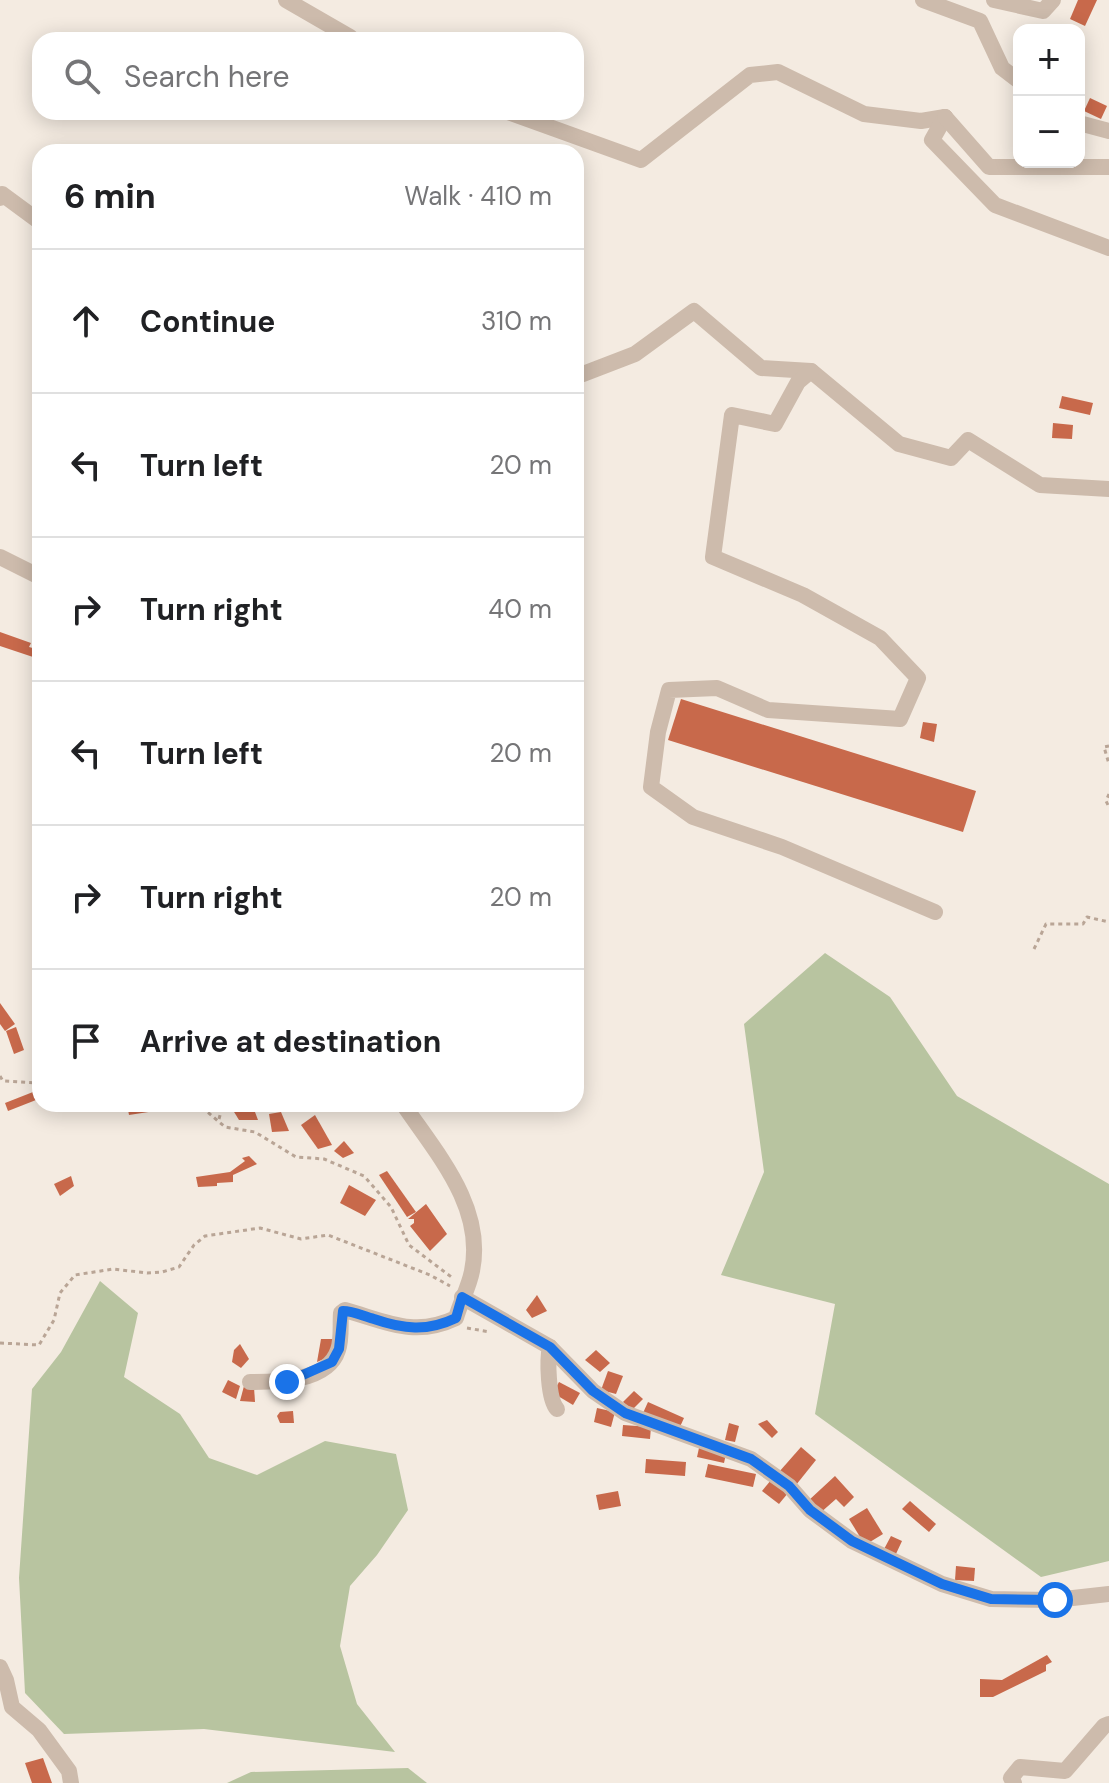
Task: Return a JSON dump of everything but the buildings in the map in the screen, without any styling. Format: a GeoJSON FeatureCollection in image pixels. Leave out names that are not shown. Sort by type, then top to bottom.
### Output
{"type":"FeatureCollection","features":[{"type":"Feature","properties":{"kind":"street"},"geometry":{"type":"LineString","coordinates":[[286,0],[341,32]]}},
{"type":"Feature","properties":{"kind":"street"},"geometry":{"type":"LineString","coordinates":[[923,0],[980,21],[1002,68],[1013,76]]}},
{"type":"Feature","properties":{"kind":"street"},"geometry":{"type":"LineString","coordinates":[[994,0],[1043,11],[1053,0]]}},
{"type":"Feature","properties":{"kind":"street"},"geometry":{"type":"LineString","coordinates":[[530,120],[641,160],[750,75],[778,72],[864,114],[921,121],[945,117]]}},
{"type":"Feature","properties":{"kind":"street"},"geometry":{"type":"LineString","coordinates":[[945,117],[989,167],[1109,167]]}},
{"type":"Feature","properties":{"kind":"street"},"geometry":{"type":"LineString","coordinates":[[945,117],[932,140],[995,205],[1109,248]]}},
{"type":"Feature","properties":{"kind":"street"},"geometry":{"type":"LineString","coordinates":[[1085,125],[1109,131]]}},
{"type":"Feature","properties":{"kind":"street"},"geometry":{"type":"LineString","coordinates":[[0,198],[2,194],[32,216]]}},
{"type":"Feature","properties":{"kind":"street"},"geometry":{"type":"LineString","coordinates":[[584,374],[635,354],[694,311],[761,368],[811,371],[899,444],[951,458],[968,440],[1040,485],[1109,489]]}},
{"type":"Feature","properties":{"kind":"street"},"geometry":{"type":"LineString","coordinates":[[811,371],[798,382],[775,424],[732,415],[713,557],[803,595],[880,638],[918,678],[900,719],[768,710],[717,688],[669,690],[658,732],[651,787],[693,817],[782,847],[935,912]]}},
{"type":"Feature","properties":{"kind":"street"},"geometry":{"type":"LineString","coordinates":[[0,557],[32,573]]}},
{"type":"Feature","properties":{"kind":"street"},"geometry":{"type":"LineString","coordinates":[[250,1382],[287,1382],[328,1366],[339,1349],[341,1313],[345,1310],[419,1328],[438,1327],[456,1318],[472,1274],[475,1248],[470,1217],[455,1180],[408,1112]]}},
{"type":"Feature","properties":{"kind":"street"},"geometry":{"type":"LineString","coordinates":[[462,1297],[550,1347],[593,1391],[625,1413],[751,1459],[789,1486],[810,1510],[852,1541],[942,1584],[991,1599],[1055,1600],[1109,1594]]}},
{"type":"Feature","properties":{"kind":"street"},"geometry":{"type":"LineString","coordinates":[[550,1347],[549,1394],[557,1409]]}},
{"type":"Feature","properties":{"kind":"street"},"geometry":{"type":"LineString","coordinates":[[0,1667],[6,1680],[6,1703],[39,1730],[69,1771],[71,1783]]}},
{"type":"Feature","properties":{"kind":"street"},"geometry":{"type":"LineString","coordinates":[[1014,1783],[1011,1778],[1020,1767],[1065,1771],[1109,1724]]}},
{"type":"Feature","properties":{"kind":"path"},"geometry":{"type":"LineString","coordinates":[[1109,746],[1104,747],[1109,764]]}},
{"type":"Feature","properties":{"kind":"path"},"geometry":{"type":"LineString","coordinates":[[1109,794],[1106,801],[1109,807]]}},
{"type":"Feature","properties":{"kind":"path"},"geometry":{"type":"LineString","coordinates":[[1034,949],[1046,924],[1083,924],[1087,917],[1109,922]]}},
{"type":"Feature","properties":{"kind":"path"},"geometry":{"type":"LineString","coordinates":[[0,1076],[3,1081],[32,1083]]}},
{"type":"Feature","properties":{"kind":"path"},"geometry":{"type":"LineString","coordinates":[[218,1121],[221,1112]]}},
{"type":"Feature","properties":{"kind":"path"},"geometry":{"type":"LineString","coordinates":[[0,1343],[39,1345],[54,1320],[60,1293],[75,1275],[113,1269],[162,1272],[179,1267],[194,1245],[205,1236],[260,1228],[301,1239],[328,1235],[430,1275],[462,1297]]}},
{"type":"Feature","properties":{"kind":"path"},"geometry":{"type":"LineString","coordinates":[[464,1327],[496,1333]]}},
{"type":"Feature","properties":{"kind":"green space"},"geometry":{"type":"Polygon","coordinates":[[[825,953],[890,997],[957,1096],[1109,1184],[1109,1561],[1041,1577],[815,1414],[835,1304],[721,1275],[764,1172],[744,1024],[825,953]]]}},
{"type":"Feature","properties":{"kind":"green space"},"geometry":{"type":"Polygon","coordinates":[[[100,1281],[138,1313],[124,1377],[180,1414],[209,1458],[257,1475],[325,1441],[396,1454],[408,1510],[377,1555],[350,1586],[340,1646],[357,1704],[395,1752],[204,1729],[64,1734],[25,1693],[19,1578],[32,1389],[61,1352],[100,1281]]]}},
{"type":"Feature","properties":{"kind":"green space"},"geometry":{"type":"Polygon","coordinates":[[[408,1768],[427,1783],[227,1783],[251,1772],[408,1768]]]}},
{"type":"Feature","properties":{"kind":"route"},"geometry":{"type":"LineString","coordinates":[[287,1382],[332,1362],[339,1349],[341,1313],[345,1310],[397,1325],[438,1327],[456,1318],[462,1297],[550,1347],[593,1391],[625,1413],[751,1459],[789,1486],[810,1510],[852,1541],[942,1584],[991,1599],[1055,1600]]}}]}
